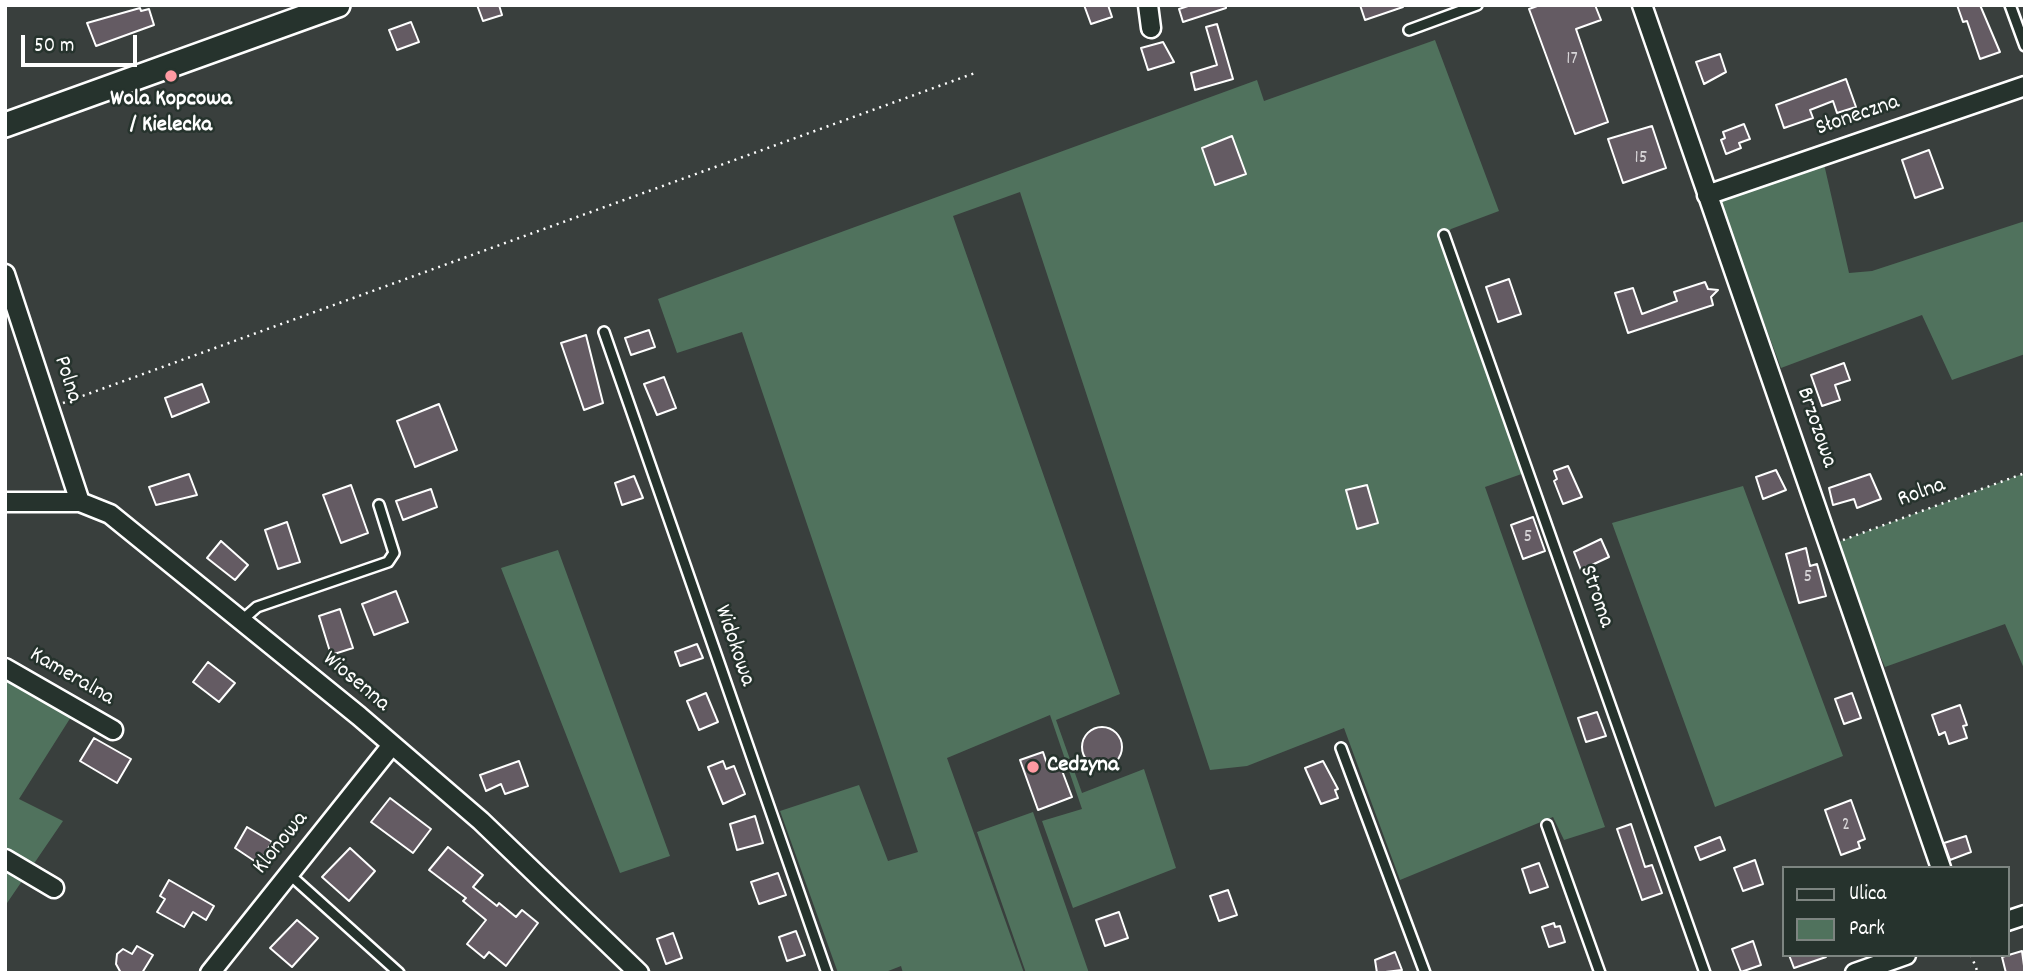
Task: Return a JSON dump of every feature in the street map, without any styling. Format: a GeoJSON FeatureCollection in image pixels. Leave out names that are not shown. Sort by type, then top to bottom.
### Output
{"type":"FeatureCollection","features":[{"type":"Feature","properties":{"kind":"street"},"geometry":{"type":"LineString","coordinates":[[5,125],[338,5]]}},
{"type":"Feature","properties":{"kind":"street"},"geometry":{"type":"LineString","coordinates":[[1148,5],[1151,28]]}},
{"type":"Feature","properties":{"kind":"street","name":"Brzozowa"},"geometry":{"type":"LineString","coordinates":[[1642,5],[1940,866]]}},
{"type":"Feature","properties":{"kind":"street","name":"Słoneczna"},"geometry":{"type":"LineString","coordinates":[[1707,195],[2025,86]]}},
{"type":"Feature","properties":{"kind":"street","name":"Polna"},"geometry":{"type":"LineString","coordinates":[[5,274],[79,502]]}},
{"type":"Feature","properties":{"kind":"street","name":"Wiosenna"},"geometry":{"type":"LineString","coordinates":[[5,502],[79,502],[110,514],[481,821],[639,973]]}},
{"type":"Feature","properties":{"kind":"street","name":"Kameralna"},"geometry":{"type":"LineString","coordinates":[[5,668],[113,730]]}},
{"type":"Feature","properties":{"kind":"street","name":"Klonowa"},"geometry":{"type":"LineString","coordinates":[[210,973],[392,746]]}},
{"type":"Feature","properties":{"kind":"street"},"geometry":{"type":"LineString","coordinates":[[5,859],[54,888]]}},
{"type":"Feature","properties":{"kind":"street"},"geometry":{"type":"LineString","coordinates":[[1854,973],[1900,957]]}},
{"type":"Feature","properties":{"kind":"lane"},"geometry":{"type":"LineString","coordinates":[[1409,30],[1477,5]]}},
{"type":"Feature","properties":{"kind":"lane"},"geometry":{"type":"LineString","coordinates":[[2010,5],[2025,46]]}},
{"type":"Feature","properties":{"kind":"lane","name":"Stroma"},"geometry":{"type":"LineString","coordinates":[[1444,235],[1705,973]]}},
{"type":"Feature","properties":{"kind":"lane","name":"Widokowa"},"geometry":{"type":"LineString","coordinates":[[604,332],[827,973]]}},
{"type":"Feature","properties":{"kind":"lane"},"geometry":{"type":"LineString","coordinates":[[241,621],[257,607],[388,562],[394,553],[379,505]]}},
{"type":"Feature","properties":{"kind":"lane"},"geometry":{"type":"LineString","coordinates":[[1341,748],[1425,973]]}},
{"type":"Feature","properties":{"kind":"lane"},"geometry":{"type":"LineString","coordinates":[[1547,825],[1600,973]]}},
{"type":"Feature","properties":{"kind":"lane"},"geometry":{"type":"LineString","coordinates":[[289,874],[399,973]]}},
{"type":"Feature","properties":{"kind":"path"},"geometry":{"type":"LineString","coordinates":[[49,408],[975,73]]}},
{"type":"Feature","properties":{"kind":"path","name":"Rolna"},"geometry":{"type":"LineString","coordinates":[[1830,545],[2025,473]]}},
{"type":"Feature","properties":{"kind":"green space"},"geometry":{"type":"Polygon","coordinates":[[[1435,40],[1499,211],[1451,229],[1445,235],[1530,471],[1485,487],[1605,827],[1564,840],[1553,817],[1400,880],[1344,728],[1247,766],[1210,770],[1020,192],[953,216],[1120,694],[1056,720],[1082,793],[1144,769],[1176,868],[1073,908],[1042,821],[1082,809],[1050,715],[947,758],[1024,973],[903,973],[901,966],[883,973],[838,973],[780,811],[859,785],[888,861],[918,852],[742,332],[677,353],[658,299],[1257,80],[1264,101],[1435,40]]]}},
{"type":"Feature","properties":{"kind":"green space"},"geometry":{"type":"Polygon","coordinates":[[[1824,164],[1849,273],[1872,271],[2025,221],[2025,354],[1952,380],[1922,315],[1781,368],[1719,201],[1824,164]]]}},
{"type":"Feature","properties":{"kind":"green space"},"geometry":{"type":"Polygon","coordinates":[[[2025,473],[2025,671],[2005,624],[1885,667],[1830,545],[2025,473]]]}},
{"type":"Feature","properties":{"kind":"green space"},"geometry":{"type":"Polygon","coordinates":[[[1743,486],[1843,756],[1715,807],[1612,523],[1743,486]]]}},
{"type":"Feature","properties":{"kind":"green space"},"geometry":{"type":"Polygon","coordinates":[[[558,550],[670,856],[620,873],[501,568],[558,550]]]}},
{"type":"Feature","properties":{"kind":"green space"},"geometry":{"type":"Polygon","coordinates":[[[5,677],[76,709],[19,799],[63,821],[5,906],[5,677]]]}},
{"type":"Feature","properties":{"kind":"green space"},"geometry":{"type":"Polygon","coordinates":[[[1033,812],[1089,973],[1026,973],[977,832],[1033,812]]]}},
{"type":"Feature","properties":{"kind":"building"},"geometry":{"type":"Polygon","coordinates":[[[477,5],[499,5],[502,15],[483,21],[477,5]]]}},
{"type":"Feature","properties":{"kind":"building"},"geometry":{"type":"Polygon","coordinates":[[[1084,5],[1108,5],[1112,17],[1091,24],[1084,5]]]}},
{"type":"Feature","properties":{"kind":"building"},"geometry":{"type":"Polygon","coordinates":[[[1191,5],[1226,5],[1226,8],[1183,22],[1179,9],[1191,5]]]}},
{"type":"Feature","properties":{"kind":"building"},"geometry":{"type":"Polygon","coordinates":[[[1360,5],[1403,5],[1403,7],[1365,20],[1360,5]]]}},
{"type":"Feature","properties":{"kind":"building"},"geometry":{"type":"Polygon","coordinates":[[[1540,5],[1595,5],[1601,20],[1576,29],[1608,122],[1575,134],[1529,9],[1540,5]]]}},
{"type":"Feature","properties":{"kind":"building"},"geometry":{"type":"Polygon","coordinates":[[[1957,5],[1980,5],[2000,52],[1980,59],[1967,21],[1963,22],[1957,5]]]}},
{"type":"Feature","properties":{"kind":"building"},"geometry":{"type":"Polygon","coordinates":[[[140,8],[141,11],[149,9],[154,25],[96,46],[87,23],[140,8]]]}},
{"type":"Feature","properties":{"kind":"building"},"geometry":{"type":"Polygon","coordinates":[[[411,22],[419,42],[397,50],[389,30],[411,22]]]}},
{"type":"Feature","properties":{"kind":"building"},"geometry":{"type":"Polygon","coordinates":[[[1217,24],[1233,79],[1195,90],[1191,73],[1217,65],[1206,27],[1217,24]]]}},
{"type":"Feature","properties":{"kind":"building"},"geometry":{"type":"Polygon","coordinates":[[[1163,42],[1174,62],[1148,70],[1141,48],[1163,42]]]}},
{"type":"Feature","properties":{"kind":"building"},"geometry":{"type":"Polygon","coordinates":[[[1720,54],[1726,72],[1704,84],[1696,62],[1720,54]]]}},
{"type":"Feature","properties":{"kind":"building"},"geometry":{"type":"Polygon","coordinates":[[[1846,79],[1856,107],[1837,113],[1833,101],[1810,110],[1813,118],[1784,128],[1776,105],[1846,79]]]}},
{"type":"Feature","properties":{"kind":"building"},"geometry":{"type":"Polygon","coordinates":[[[1744,124],[1750,139],[1739,143],[1741,148],[1726,154],[1721,140],[1725,138],[1723,132],[1744,124]]]}},
{"type":"Feature","properties":{"kind":"building"},"geometry":{"type":"Polygon","coordinates":[[[1652,126],[1666,168],[1623,183],[1608,139],[1652,126]]]}},
{"type":"Feature","properties":{"kind":"building"},"geometry":{"type":"Polygon","coordinates":[[[1232,136],[1246,174],[1215,185],[1202,148],[1232,136]]]}},
{"type":"Feature","properties":{"kind":"building"},"geometry":{"type":"Polygon","coordinates":[[[1929,150],[1943,188],[1915,198],[1902,160],[1929,150]]]}},
{"type":"Feature","properties":{"kind":"building"},"geometry":{"type":"Polygon","coordinates":[[[1509,279],[1521,314],[1498,322],[1486,287],[1509,279]]]}},
{"type":"Feature","properties":{"kind":"building"},"geometry":{"type":"Polygon","coordinates":[[[1705,282],[1708,289],[1718,290],[1711,297],[1713,305],[1628,333],[1615,293],[1633,288],[1642,314],[1677,301],[1674,292],[1705,282]]]}},
{"type":"Feature","properties":{"kind":"building"},"geometry":{"type":"Polygon","coordinates":[[[649,330],[655,347],[631,355],[625,338],[649,330]]]}},
{"type":"Feature","properties":{"kind":"building"},"geometry":{"type":"Polygon","coordinates":[[[586,335],[603,403],[584,410],[561,343],[586,335]]]}},
{"type":"Feature","properties":{"kind":"building"},"geometry":{"type":"Polygon","coordinates":[[[1844,363],[1850,380],[1835,385],[1840,400],[1822,406],[1811,375],[1844,363]]]}},
{"type":"Feature","properties":{"kind":"building"},"geometry":{"type":"Polygon","coordinates":[[[664,377],[676,408],[657,415],[644,384],[664,377]]]}},
{"type":"Feature","properties":{"kind":"building"},"geometry":{"type":"Polygon","coordinates":[[[202,384],[209,402],[172,417],[165,398],[202,384]]]}},
{"type":"Feature","properties":{"kind":"building"},"geometry":{"type":"Polygon","coordinates":[[[439,404],[457,450],[415,467],[397,421],[439,404]]]}},
{"type":"Feature","properties":{"kind":"building"},"geometry":{"type":"Polygon","coordinates":[[[1568,466],[1582,497],[1563,504],[1554,481],[1557,479],[1554,471],[1568,466]]]}},
{"type":"Feature","properties":{"kind":"building"},"geometry":{"type":"Polygon","coordinates":[[[1776,470],[1786,490],[1763,499],[1756,477],[1776,470]]]}},
{"type":"Feature","properties":{"kind":"building"},"geometry":{"type":"Polygon","coordinates":[[[189,474],[197,495],[156,505],[149,487],[189,474]]]}},
{"type":"Feature","properties":{"kind":"building"},"geometry":{"type":"Polygon","coordinates":[[[1870,474],[1881,499],[1857,508],[1854,499],[1833,505],[1829,488],[1870,474]]]}},
{"type":"Feature","properties":{"kind":"building"},"geometry":{"type":"Polygon","coordinates":[[[634,476],[643,498],[622,505],[615,483],[634,476]]]}},
{"type":"Feature","properties":{"kind":"building"},"geometry":{"type":"Polygon","coordinates":[[[351,485],[368,533],[341,543],[323,495],[351,485]]]}},
{"type":"Feature","properties":{"kind":"building"},"geometry":{"type":"Polygon","coordinates":[[[1367,485],[1378,523],[1357,529],[1346,490],[1367,485]]]}},
{"type":"Feature","properties":{"kind":"building"},"geometry":{"type":"Polygon","coordinates":[[[431,489],[437,507],[403,520],[396,501],[431,489]]]}},
{"type":"Feature","properties":{"kind":"building"},"geometry":{"type":"Polygon","coordinates":[[[1533,517],[1545,551],[1523,559],[1511,525],[1533,517]]]}},
{"type":"Feature","properties":{"kind":"building"},"geometry":{"type":"Polygon","coordinates":[[[287,522],[300,562],[278,569],[265,530],[287,522]]]}},
{"type":"Feature","properties":{"kind":"building"},"geometry":{"type":"Polygon","coordinates":[[[1601,539],[1609,557],[1581,570],[1574,552],[1601,539]]]}},
{"type":"Feature","properties":{"kind":"building"},"geometry":{"type":"Polygon","coordinates":[[[221,541],[248,565],[235,580],[207,558],[221,541]]]}},
{"type":"Feature","properties":{"kind":"building"},"geometry":{"type":"Polygon","coordinates":[[[1806,548],[1810,566],[1817,564],[1826,596],[1799,603],[1786,554],[1806,548]]]}},
{"type":"Feature","properties":{"kind":"building"},"geometry":{"type":"Polygon","coordinates":[[[396,591],[408,622],[374,635],[362,604],[396,591]]]}},
{"type":"Feature","properties":{"kind":"building"},"geometry":{"type":"Polygon","coordinates":[[[340,609],[353,648],[331,655],[319,616],[340,609]]]}},
{"type":"Feature","properties":{"kind":"building"},"geometry":{"type":"Polygon","coordinates":[[[697,644],[703,658],[680,666],[675,652],[697,644]]]}},
{"type":"Feature","properties":{"kind":"building"},"geometry":{"type":"Polygon","coordinates":[[[208,662],[235,683],[219,702],[193,682],[208,662]]]}},
{"type":"Feature","properties":{"kind":"building"},"geometry":{"type":"Polygon","coordinates":[[[706,693],[718,722],[699,730],[687,701],[706,693]]]}},
{"type":"Feature","properties":{"kind":"building"},"geometry":{"type":"Polygon","coordinates":[[[1852,693],[1861,718],[1844,724],[1835,699],[1852,693]]]}},
{"type":"Feature","properties":{"kind":"building"},"geometry":{"type":"Polygon","coordinates":[[[1960,705],[1967,725],[1963,726],[1967,738],[1949,744],[1945,732],[1939,735],[1932,715],[1960,705]]]}},
{"type":"Feature","properties":{"kind":"building"},"geometry":{"type":"Polygon","coordinates":[[[1597,712],[1606,736],[1586,742],[1578,718],[1597,712]]]}},
{"type":"Feature","properties":{"kind":"building"},"geometry":{"type":"Polygon","coordinates":[[[1102,727],[1116,733],[1122,747],[1116,761],[1102,767],[1088,761],[1082,747],[1088,733],[1102,727]]]}},
{"type":"Feature","properties":{"kind":"building"},"geometry":{"type":"Polygon","coordinates":[[[94,738],[131,759],[117,783],[80,761],[94,738]]]}},
{"type":"Feature","properties":{"kind":"building"},"geometry":{"type":"Polygon","coordinates":[[[1043,752],[1047,764],[1058,760],[1072,797],[1038,810],[1020,760],[1043,752]]]}},
{"type":"Feature","properties":{"kind":"building"},"geometry":{"type":"Polygon","coordinates":[[[519,761],[528,786],[505,794],[501,784],[486,791],[480,775],[519,761]]]}},
{"type":"Feature","properties":{"kind":"building"},"geometry":{"type":"Polygon","coordinates":[[[723,761],[726,769],[734,766],[745,794],[723,804],[708,767],[723,761]]]}},
{"type":"Feature","properties":{"kind":"building"},"geometry":{"type":"Polygon","coordinates":[[[1323,761],[1338,789],[1335,790],[1338,798],[1321,804],[1305,768],[1323,761]]]}},
{"type":"Feature","properties":{"kind":"building"},"geometry":{"type":"Polygon","coordinates":[[[390,798],[431,829],[413,853],[371,822],[390,798]]]}},
{"type":"Feature","properties":{"kind":"building"},"geometry":{"type":"Polygon","coordinates":[[[1851,800],[1865,839],[1858,842],[1860,848],[1841,855],[1825,810],[1851,800]]]}},
{"type":"Feature","properties":{"kind":"building"},"geometry":{"type":"Polygon","coordinates":[[[755,816],[763,843],[737,850],[730,824],[755,816]]]}},
{"type":"Feature","properties":{"kind":"building"},"geometry":{"type":"Polygon","coordinates":[[[1631,824],[1645,867],[1652,865],[1662,893],[1642,900],[1617,829],[1631,824]]]}},
{"type":"Feature","properties":{"kind":"building"},"geometry":{"type":"Polygon","coordinates":[[[247,827],[272,842],[259,864],[235,848],[247,827]]]}},
{"type":"Feature","properties":{"kind":"building"},"geometry":{"type":"Polygon","coordinates":[[[1966,836],[1971,852],[1950,860],[1944,843],[1966,836]]]}},
{"type":"Feature","properties":{"kind":"building"},"geometry":{"type":"Polygon","coordinates":[[[1720,837],[1725,850],[1700,860],[1695,847],[1720,837]]]}},
{"type":"Feature","properties":{"kind":"building"},"geometry":{"type":"Polygon","coordinates":[[[448,847],[483,875],[473,887],[516,917],[522,910],[538,923],[506,966],[489,952],[484,958],[467,944],[486,920],[463,901],[466,898],[429,870],[448,847]]]}},
{"type":"Feature","properties":{"kind":"building"},"geometry":{"type":"Polygon","coordinates":[[[350,848],[375,871],[349,901],[322,877],[350,848]]]}},
{"type":"Feature","properties":{"kind":"building"},"geometry":{"type":"Polygon","coordinates":[[[1755,860],[1763,884],[1743,891],[1734,868],[1755,860]]]}},
{"type":"Feature","properties":{"kind":"building"},"geometry":{"type":"Polygon","coordinates":[[[1539,863],[1548,887],[1530,893],[1522,869],[1539,863]]]}},
{"type":"Feature","properties":{"kind":"building"},"geometry":{"type":"Polygon","coordinates":[[[778,873],[786,895],[759,904],[751,882],[778,873]]]}},
{"type":"Feature","properties":{"kind":"building"},"geometry":{"type":"Polygon","coordinates":[[[169,880],[214,906],[206,920],[193,912],[184,927],[157,912],[165,899],[160,896],[169,880]]]}},
{"type":"Feature","properties":{"kind":"building"},"geometry":{"type":"Polygon","coordinates":[[[1228,890],[1237,915],[1219,921],[1210,896],[1228,890]]]}},
{"type":"Feature","properties":{"kind":"building"},"geometry":{"type":"Polygon","coordinates":[[[1119,912],[1128,938],[1105,946],[1096,920],[1119,912]]]}},
{"type":"Feature","properties":{"kind":"building"},"geometry":{"type":"Polygon","coordinates":[[[297,920],[318,938],[292,967],[270,948],[297,920]]]}},
{"type":"Feature","properties":{"kind":"building"},"geometry":{"type":"Polygon","coordinates":[[[1554,923],[1555,927],[1560,926],[1565,942],[1549,947],[1542,927],[1554,923]]]}},
{"type":"Feature","properties":{"kind":"building"},"geometry":{"type":"Polygon","coordinates":[[[796,931],[805,955],[787,961],[779,937],[796,931]]]}},
{"type":"Feature","properties":{"kind":"building"},"geometry":{"type":"Polygon","coordinates":[[[673,933],[682,958],[666,964],[657,939],[673,933]]]}},
{"type":"Feature","properties":{"kind":"building"},"geometry":{"type":"Polygon","coordinates":[[[1753,941],[1761,965],[1741,972],[1732,949],[1753,941]]]}},
{"type":"Feature","properties":{"kind":"building"},"geometry":{"type":"Polygon","coordinates":[[[137,946],[153,955],[142,973],[121,973],[116,964],[117,954],[123,949],[132,954],[137,946]]]}},
{"type":"Feature","properties":{"kind":"building"},"geometry":{"type":"Polygon","coordinates":[[[2022,951],[2025,973],[2006,973],[2002,957],[2022,951]]]}},
{"type":"Feature","properties":{"kind":"building"},"geometry":{"type":"Polygon","coordinates":[[[1395,952],[1402,970],[1377,973],[1375,960],[1395,952]]]}},
{"type":"Feature","properties":{"kind":"building"},"geometry":{"type":"Polygon","coordinates":[[[1790,957],[1826,957],[1794,968],[1790,957]]]}},
{"type":"Feature","properties":{"kind":"place","name":"Wola Kopcowa / Kielecka"},"geometry":{"type":"Point","coordinates":[171,76]}},
{"type":"Feature","properties":{"kind":"place","name":"Cedzyna"},"geometry":{"type":"Point","coordinates":[1033,767]}}]}
